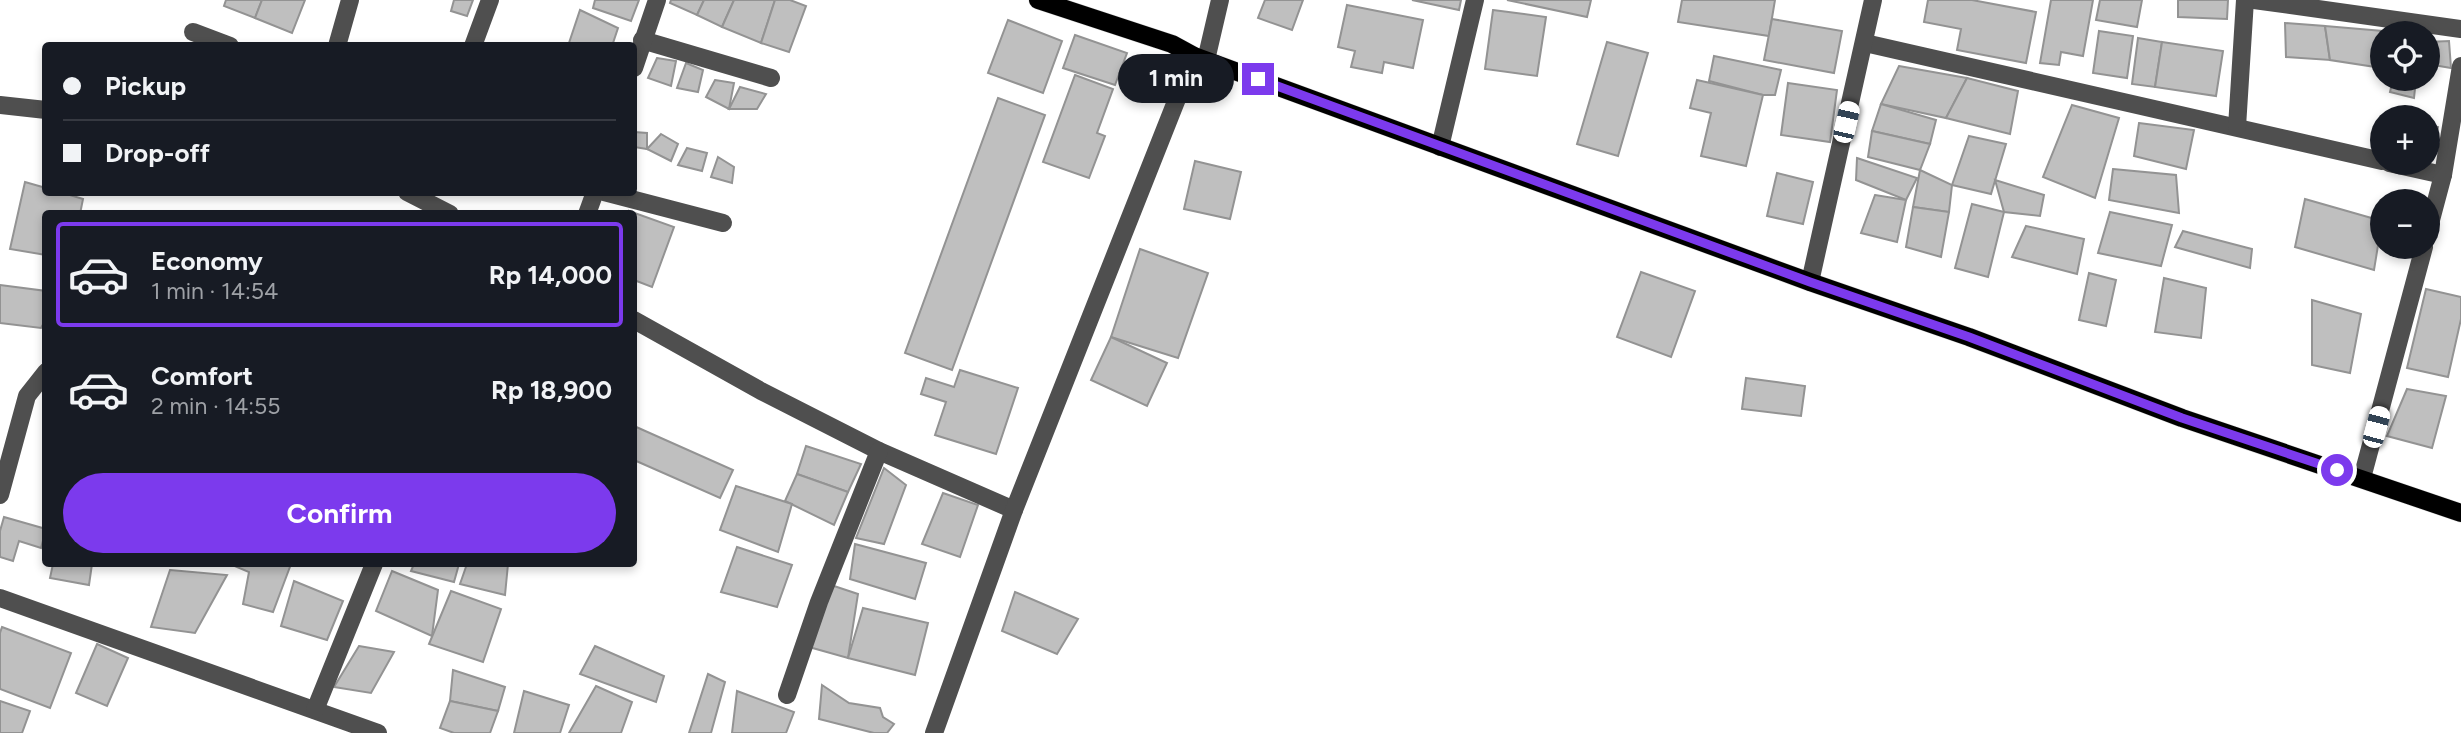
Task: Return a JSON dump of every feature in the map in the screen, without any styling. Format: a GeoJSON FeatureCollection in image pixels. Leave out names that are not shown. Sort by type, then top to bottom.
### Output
{"type":"FeatureCollection","features":[{"type":"Feature","properties":{"kind":"main road"},"geometry":{"type":"LineString","coordinates":[[1038,0],[1171,44],[1200,58],[1440,147],[1969,337],[2182,418],[2461,513]]}},
{"type":"Feature","properties":{"kind":"street"},"geometry":{"type":"LineString","coordinates":[[338,42],[350,0]]}},
{"type":"Feature","properties":{"kind":"street"},"geometry":{"type":"LineString","coordinates":[[474,42],[490,0]]}},
{"type":"Feature","properties":{"kind":"street"},"geometry":{"type":"LineString","coordinates":[[637,58],[657,0]]}},
{"type":"Feature","properties":{"kind":"street"},"geometry":{"type":"LineString","coordinates":[[934,733],[1014,510],[1200,58],[1220,0]]}},
{"type":"Feature","properties":{"kind":"street"},"geometry":{"type":"LineString","coordinates":[[1440,147],[1475,0]]}},
{"type":"Feature","properties":{"kind":"street"},"geometry":{"type":"LineString","coordinates":[[1810,282],[1873,0]]}},
{"type":"Feature","properties":{"kind":"street"},"geometry":{"type":"LineString","coordinates":[[2237,127],[2245,0]]}},
{"type":"Feature","properties":{"kind":"street"},"geometry":{"type":"LineString","coordinates":[[2254,0],[2461,29]]}},
{"type":"Feature","properties":{"kind":"street"},"geometry":{"type":"LineString","coordinates":[[193,32],[219,42]]}},
{"type":"Feature","properties":{"kind":"street"},"geometry":{"type":"LineString","coordinates":[[642,40],[771,78]]}},
{"type":"Feature","properties":{"kind":"street"},"geometry":{"type":"LineString","coordinates":[[1865,43],[2370,158]]}},
{"type":"Feature","properties":{"kind":"street"},"geometry":{"type":"LineString","coordinates":[[2439,189],[2461,66]]}},
{"type":"Feature","properties":{"kind":"street"},"geometry":{"type":"LineString","coordinates":[[0,105],[42,110]]}},
{"type":"Feature","properties":{"kind":"street"},"geometry":{"type":"LineString","coordinates":[[417,196],[443,210]]}},
{"type":"Feature","properties":{"kind":"street"},"geometry":{"type":"LineString","coordinates":[[619,196],[723,223]]}},
{"type":"Feature","properties":{"kind":"street"},"geometry":{"type":"LineString","coordinates":[[2362,478],[2421,259]]}},
{"type":"Feature","properties":{"kind":"street"},"geometry":{"type":"LineString","coordinates":[[637,322],[761,391],[879,452],[1014,510]]}},
{"type":"Feature","properties":{"kind":"street"},"geometry":{"type":"LineString","coordinates":[[0,495],[27,397],[42,377]]}},
{"type":"Feature","properties":{"kind":"street"},"geometry":{"type":"LineString","coordinates":[[787,695],[819,602],[879,452]]}},
{"type":"Feature","properties":{"kind":"street"},"geometry":{"type":"LineString","coordinates":[[315,710],[373,567]]}},
{"type":"Feature","properties":{"kind":"street"},"geometry":{"type":"LineString","coordinates":[[0,598],[315,710],[366,731]]}},
{"type":"Feature","properties":{"kind":"building"},"geometry":{"type":"Polygon","coordinates":[[[226,0],[262,0],[255,18],[224,6],[226,0]]]}},
{"type":"Feature","properties":{"kind":"building"},"geometry":{"type":"Polygon","coordinates":[[[262,0],[305,0],[292,33],[255,18],[262,0]]]}},
{"type":"Feature","properties":{"kind":"building"},"geometry":{"type":"Polygon","coordinates":[[[454,0],[473,0],[467,16],[451,11],[454,0]]]}},
{"type":"Feature","properties":{"kind":"building"},"geometry":{"type":"Polygon","coordinates":[[[595,0],[639,0],[631,21],[593,8],[595,0]]]}},
{"type":"Feature","properties":{"kind":"building"},"geometry":{"type":"Polygon","coordinates":[[[671,0],[704,0],[697,15],[670,3],[671,0]]]}},
{"type":"Feature","properties":{"kind":"building"},"geometry":{"type":"Polygon","coordinates":[[[704,0],[734,0],[722,27],[697,15],[704,0]]]}},
{"type":"Feature","properties":{"kind":"building"},"geometry":{"type":"Polygon","coordinates":[[[734,0],[775,0],[761,43],[722,27],[734,0]]]}},
{"type":"Feature","properties":{"kind":"building"},"geometry":{"type":"Polygon","coordinates":[[[775,0],[790,0],[806,6],[789,52],[761,43],[775,0]]]}},
{"type":"Feature","properties":{"kind":"building"},"geometry":{"type":"Polygon","coordinates":[[[1265,0],[1303,0],[1292,30],[1258,18],[1265,0]]]}},
{"type":"Feature","properties":{"kind":"building"},"geometry":{"type":"Polygon","coordinates":[[[1412,0],[1461,0],[1459,10],[1412,0]]]}},
{"type":"Feature","properties":{"kind":"building"},"geometry":{"type":"Polygon","coordinates":[[[1507,0],[1591,0],[1587,17],[1507,0]]]}},
{"type":"Feature","properties":{"kind":"building"},"geometry":{"type":"Polygon","coordinates":[[[1682,0],[1775,0],[1769,36],[1678,22],[1682,0]]]}},
{"type":"Feature","properties":{"kind":"building"},"geometry":{"type":"Polygon","coordinates":[[[1928,0],[1972,0],[2036,12],[2026,63],[1957,50],[1961,29],[1924,22],[1928,0]]]}},
{"type":"Feature","properties":{"kind":"building"},"geometry":{"type":"Polygon","coordinates":[[[2051,0],[2093,0],[2083,56],[2061,52],[2059,65],[2040,63],[2051,0]]]}},
{"type":"Feature","properties":{"kind":"building"},"geometry":{"type":"Polygon","coordinates":[[[2100,0],[2142,0],[2137,27],[2096,20],[2100,0]]]}},
{"type":"Feature","properties":{"kind":"building"},"geometry":{"type":"Polygon","coordinates":[[[2178,0],[2228,0],[2227,19],[2178,17],[2178,0]]]}},
{"type":"Feature","properties":{"kind":"building"},"geometry":{"type":"Polygon","coordinates":[[[1347,5],[1423,20],[1413,68],[1384,62],[1382,73],[1351,67],[1355,51],[1338,47],[1347,5]]]}},
{"type":"Feature","properties":{"kind":"building"},"geometry":{"type":"Polygon","coordinates":[[[580,10],[618,28],[613,42],[569,42],[580,10]]]}},
{"type":"Feature","properties":{"kind":"building"},"geometry":{"type":"Polygon","coordinates":[[[1493,10],[1546,17],[1537,76],[1485,69],[1493,10]]]}},
{"type":"Feature","properties":{"kind":"building"},"geometry":{"type":"Polygon","coordinates":[[[1772,19],[1842,31],[1834,73],[1764,60],[1772,19]]]}},
{"type":"Feature","properties":{"kind":"building"},"geometry":{"type":"Polygon","coordinates":[[[1008,20],[1062,41],[1043,93],[988,73],[1008,20]]]}},
{"type":"Feature","properties":{"kind":"building"},"geometry":{"type":"Polygon","coordinates":[[[2285,23],[2325,26],[2330,60],[2286,57],[2285,23]]]}},
{"type":"Feature","properties":{"kind":"building"},"geometry":{"type":"Polygon","coordinates":[[[2325,26],[2370,30],[2370,66],[2330,60],[2325,26]]]}},
{"type":"Feature","properties":{"kind":"building"},"geometry":{"type":"Polygon","coordinates":[[[2099,31],[2133,36],[2127,78],[2093,73],[2099,31]]]}},
{"type":"Feature","properties":{"kind":"building"},"geometry":{"type":"Polygon","coordinates":[[[1075,35],[1127,53],[1115,85],[1063,68],[1075,35]]]}},
{"type":"Feature","properties":{"kind":"building"},"geometry":{"type":"Polygon","coordinates":[[[2138,38],[2162,42],[2155,87],[2132,84],[2138,38]]]}},
{"type":"Feature","properties":{"kind":"building"},"geometry":{"type":"Polygon","coordinates":[[[2440,41],[2449,41],[2451,68],[2440,66],[2440,41]]]}},
{"type":"Feature","properties":{"kind":"building"},"geometry":{"type":"Polygon","coordinates":[[[1607,42],[1648,53],[1618,156],[1577,144],[1607,42]]]}},
{"type":"Feature","properties":{"kind":"building"},"geometry":{"type":"Polygon","coordinates":[[[2162,42],[2223,51],[2216,96],[2155,87],[2162,42]]]}},
{"type":"Feature","properties":{"kind":"building"},"geometry":{"type":"Polygon","coordinates":[[[1714,56],[1781,70],[1775,95],[1763,95],[1709,81],[1714,56]]]}},
{"type":"Feature","properties":{"kind":"building"},"geometry":{"type":"Polygon","coordinates":[[[657,58],[676,61],[671,86],[648,78],[657,58]]]}},
{"type":"Feature","properties":{"kind":"building"},"geometry":{"type":"Polygon","coordinates":[[[686,63],[703,70],[698,92],[677,88],[686,63]]]}},
{"type":"Feature","properties":{"kind":"building"},"geometry":{"type":"Polygon","coordinates":[[[1899,66],[1967,78],[1946,118],[1881,104],[1899,66]]]}},
{"type":"Feature","properties":{"kind":"building"},"geometry":{"type":"Polygon","coordinates":[[[1075,75],[1113,89],[1097,133],[1105,136],[1089,178],[1043,162],[1075,75]]]}},
{"type":"Feature","properties":{"kind":"building"},"geometry":{"type":"Polygon","coordinates":[[[1967,78],[2018,91],[2010,134],[1946,118],[1967,78]]]}},
{"type":"Feature","properties":{"kind":"building"},"geometry":{"type":"Polygon","coordinates":[[[715,80],[734,83],[729,109],[706,97],[715,80]]]}},
{"type":"Feature","properties":{"kind":"building"},"geometry":{"type":"Polygon","coordinates":[[[1697,80],[1763,95],[1746,166],[1701,156],[1711,113],[1690,108],[1697,80]]]}},
{"type":"Feature","properties":{"kind":"building"},"geometry":{"type":"Polygon","coordinates":[[[1788,83],[1837,90],[1830,142],[1781,135],[1788,83]]]}},
{"type":"Feature","properties":{"kind":"building"},"geometry":{"type":"Polygon","coordinates":[[[740,87],[766,94],[757,109],[729,109],[740,87]]]}},
{"type":"Feature","properties":{"kind":"building"},"geometry":{"type":"Polygon","coordinates":[[[2390,91],[2415,91],[2414,98],[2390,91]]]}},
{"type":"Feature","properties":{"kind":"building"},"geometry":{"type":"Polygon","coordinates":[[[998,98],[1045,115],[952,370],[905,353],[998,98]]]}},
{"type":"Feature","properties":{"kind":"building"},"geometry":{"type":"Polygon","coordinates":[[[1881,104],[1936,120],[1930,144],[1872,131],[1881,104]]]}},
{"type":"Feature","properties":{"kind":"building"},"geometry":{"type":"Polygon","coordinates":[[[2072,105],[2119,118],[2095,198],[2043,177],[2072,105]]]}},
{"type":"Feature","properties":{"kind":"building"},"geometry":{"type":"Polygon","coordinates":[[[2139,123],[2194,130],[2186,169],[2134,156],[2139,123]]]}},
{"type":"Feature","properties":{"kind":"building"},"geometry":{"type":"Polygon","coordinates":[[[1872,131],[1930,144],[1920,170],[1868,157],[1872,131]]]}},
{"type":"Feature","properties":{"kind":"building"},"geometry":{"type":"Polygon","coordinates":[[[637,132],[647,133],[647,149],[637,147],[637,132]]]}},
{"type":"Feature","properties":{"kind":"building"},"geometry":{"type":"Polygon","coordinates":[[[661,134],[678,144],[671,161],[647,149],[661,134]]]}},
{"type":"Feature","properties":{"kind":"building"},"geometry":{"type":"Polygon","coordinates":[[[1969,136],[2006,144],[1991,194],[1952,185],[1969,136]]]}},
{"type":"Feature","properties":{"kind":"building"},"geometry":{"type":"Polygon","coordinates":[[[687,148],[707,153],[702,171],[678,165],[687,148]]]}},
{"type":"Feature","properties":{"kind":"building"},"geometry":{"type":"Polygon","coordinates":[[[718,157],[734,167],[732,183],[711,177],[718,157]]]}},
{"type":"Feature","properties":{"kind":"building"},"geometry":{"type":"Polygon","coordinates":[[[1857,158],[1917,178],[1906,200],[1856,180],[1857,158]]]}},
{"type":"Feature","properties":{"kind":"building"},"geometry":{"type":"Polygon","coordinates":[[[1195,161],[1241,172],[1230,219],[1184,209],[1195,161]]]}},
{"type":"Feature","properties":{"kind":"building"},"geometry":{"type":"Polygon","coordinates":[[[2113,169],[2176,175],[2179,213],[2109,200],[2113,169]]]}},
{"type":"Feature","properties":{"kind":"building"},"geometry":{"type":"Polygon","coordinates":[[[1920,170],[1952,185],[1949,212],[1913,207],[1920,170]]]}},
{"type":"Feature","properties":{"kind":"building"},"geometry":{"type":"Polygon","coordinates":[[[1777,173],[1813,182],[1803,224],[1767,216],[1777,173]]]}},
{"type":"Feature","properties":{"kind":"building"},"geometry":{"type":"Polygon","coordinates":[[[1995,180],[2044,195],[2040,216],[2004,212],[1995,180]]]}},
{"type":"Feature","properties":{"kind":"building"},"geometry":{"type":"Polygon","coordinates":[[[25,182],[42,187],[42,196],[73,196],[83,199],[81,210],[42,210],[42,254],[10,249],[25,182]]]}},
{"type":"Feature","properties":{"kind":"building"},"geometry":{"type":"Polygon","coordinates":[[[1875,195],[1906,200],[1897,242],[1861,233],[1875,195]]]}},
{"type":"Feature","properties":{"kind":"building"},"geometry":{"type":"Polygon","coordinates":[[[2305,199],[2370,218],[2370,259],[2376,259],[2374,270],[2295,247],[2305,199]]]}},
{"type":"Feature","properties":{"kind":"building"},"geometry":{"type":"Polygon","coordinates":[[[1972,204],[2004,212],[1988,277],[1955,268],[1972,204]]]}},
{"type":"Feature","properties":{"kind":"building"},"geometry":{"type":"Polygon","coordinates":[[[1913,207],[1949,212],[1941,257],[1906,247],[1913,207]]]}},
{"type":"Feature","properties":{"kind":"building"},"geometry":{"type":"Polygon","coordinates":[[[2110,212],[2172,225],[2161,266],[2098,253],[2110,212]]]}},
{"type":"Feature","properties":{"kind":"building"},"geometry":{"type":"Polygon","coordinates":[[[637,214],[674,227],[652,287],[637,281],[637,214]]]}},
{"type":"Feature","properties":{"kind":"building"},"geometry":{"type":"Polygon","coordinates":[[[2026,226],[2084,239],[2077,274],[2012,257],[2026,226]]]}},
{"type":"Feature","properties":{"kind":"building"},"geometry":{"type":"Polygon","coordinates":[[[2183,231],[2252,249],[2250,268],[2175,247],[2183,231]]]}},
{"type":"Feature","properties":{"kind":"building"},"geometry":{"type":"Polygon","coordinates":[[[1140,249],[1208,273],[1178,358],[1111,337],[1140,249]]]}},
{"type":"Feature","properties":{"kind":"building"},"geometry":{"type":"Polygon","coordinates":[[[1641,272],[1695,291],[1671,357],[1617,337],[1641,272]]]}},
{"type":"Feature","properties":{"kind":"building"},"geometry":{"type":"Polygon","coordinates":[[[2089,273],[2116,280],[2106,326],[2079,320],[2089,273]]]}},
{"type":"Feature","properties":{"kind":"building"},"geometry":{"type":"Polygon","coordinates":[[[2164,278],[2206,288],[2201,338],[2155,332],[2164,278]]]}},
{"type":"Feature","properties":{"kind":"building"},"geometry":{"type":"Polygon","coordinates":[[[0,285],[42,290],[41,328],[0,323],[0,285]]]}},
{"type":"Feature","properties":{"kind":"building"},"geometry":{"type":"Polygon","coordinates":[[[2426,289],[2461,297],[2461,319],[2448,377],[2407,368],[2426,289]]]}},
{"type":"Feature","properties":{"kind":"building"},"geometry":{"type":"Polygon","coordinates":[[[2312,300],[2361,314],[2350,373],[2312,365],[2312,300]]]}},
{"type":"Feature","properties":{"kind":"building"},"geometry":{"type":"Polygon","coordinates":[[[1111,337],[1167,363],[1147,406],[1091,380],[1111,337]]]}},
{"type":"Feature","properties":{"kind":"building"},"geometry":{"type":"Polygon","coordinates":[[[960,370],[1018,388],[996,454],[935,435],[946,402],[921,394],[926,378],[954,387],[960,370]]]}},
{"type":"Feature","properties":{"kind":"building"},"geometry":{"type":"Polygon","coordinates":[[[1746,378],[1805,386],[1801,416],[1742,409],[1746,378]]]}},
{"type":"Feature","properties":{"kind":"building"},"geometry":{"type":"Polygon","coordinates":[[[2407,389],[2446,396],[2432,448],[2387,436],[2407,389]]]}},
{"type":"Feature","properties":{"kind":"building"},"geometry":{"type":"Polygon","coordinates":[[[637,427],[733,470],[720,498],[637,461],[637,427]]]}},
{"type":"Feature","properties":{"kind":"building"},"geometry":{"type":"Polygon","coordinates":[[[806,446],[861,464],[848,492],[797,474],[806,446]]]}},
{"type":"Feature","properties":{"kind":"building"},"geometry":{"type":"Polygon","coordinates":[[[884,468],[906,485],[884,544],[856,538],[884,468]]]}},
{"type":"Feature","properties":{"kind":"building"},"geometry":{"type":"Polygon","coordinates":[[[797,474],[848,492],[834,525],[785,501],[797,474]]]}},
{"type":"Feature","properties":{"kind":"building"},"geometry":{"type":"Polygon","coordinates":[[[736,486],[792,504],[778,552],[720,530],[736,486]]]}},
{"type":"Feature","properties":{"kind":"building"},"geometry":{"type":"Polygon","coordinates":[[[943,493],[978,505],[960,557],[922,544],[943,493]]]}},
{"type":"Feature","properties":{"kind":"building"},"geometry":{"type":"Polygon","coordinates":[[[4,517],[42,528],[41,548],[19,541],[13,561],[0,557],[0,531],[4,517]]]}},
{"type":"Feature","properties":{"kind":"building"},"geometry":{"type":"Polygon","coordinates":[[[855,544],[926,563],[915,599],[850,579],[855,544]]]}},
{"type":"Feature","properties":{"kind":"building"},"geometry":{"type":"Polygon","coordinates":[[[737,547],[792,565],[777,607],[721,592],[737,547]]]}},
{"type":"Feature","properties":{"kind":"building"},"geometry":{"type":"Polygon","coordinates":[[[52,567],[92,567],[89,585],[50,578],[52,567]]]}},
{"type":"Feature","properties":{"kind":"building"},"geometry":{"type":"Polygon","coordinates":[[[237,567],[290,567],[273,612],[243,604],[249,572],[237,567]]]}},
{"type":"Feature","properties":{"kind":"building"},"geometry":{"type":"Polygon","coordinates":[[[413,567],[458,567],[454,582],[411,571],[413,567]]]}},
{"type":"Feature","properties":{"kind":"building"},"geometry":{"type":"Polygon","coordinates":[[[466,567],[508,567],[505,595],[460,584],[466,567]]]}},
{"type":"Feature","properties":{"kind":"building"},"geometry":{"type":"Polygon","coordinates":[[[170,570],[227,575],[195,633],[151,627],[170,570]]]}},
{"type":"Feature","properties":{"kind":"building"},"geometry":{"type":"Polygon","coordinates":[[[392,571],[438,590],[432,636],[376,611],[392,571]]]}},
{"type":"Feature","properties":{"kind":"building"},"geometry":{"type":"Polygon","coordinates":[[[294,581],[343,601],[327,640],[281,626],[294,581]]]}},
{"type":"Feature","properties":{"kind":"building"},"geometry":{"type":"Polygon","coordinates":[[[831,585],[858,594],[848,658],[809,647],[831,585]]]}},
{"type":"Feature","properties":{"kind":"building"},"geometry":{"type":"Polygon","coordinates":[[[451,591],[501,609],[483,662],[429,644],[451,591]]]}},
{"type":"Feature","properties":{"kind":"building"},"geometry":{"type":"Polygon","coordinates":[[[1015,592],[1078,619],[1057,654],[1002,631],[1015,592]]]}},
{"type":"Feature","properties":{"kind":"building"},"geometry":{"type":"Polygon","coordinates":[[[863,608],[928,623],[915,675],[848,658],[863,608]]]}},
{"type":"Feature","properties":{"kind":"building"},"geometry":{"type":"Polygon","coordinates":[[[2,627],[71,653],[50,708],[0,689],[2,627]]]}},
{"type":"Feature","properties":{"kind":"building"},"geometry":{"type":"Polygon","coordinates":[[[97,644],[128,658],[107,706],[76,693],[97,644]]]}},
{"type":"Feature","properties":{"kind":"building"},"geometry":{"type":"Polygon","coordinates":[[[359,646],[394,652],[371,693],[334,687],[359,646]]]}},
{"type":"Feature","properties":{"kind":"building"},"geometry":{"type":"Polygon","coordinates":[[[595,646],[664,676],[656,702],[580,674],[595,646]]]}},
{"type":"Feature","properties":{"kind":"building"},"geometry":{"type":"Polygon","coordinates":[[[453,670],[505,687],[498,711],[450,701],[453,670]]]}},
{"type":"Feature","properties":{"kind":"building"},"geometry":{"type":"Polygon","coordinates":[[[708,674],[725,682],[711,733],[689,733],[708,674]]]}},
{"type":"Feature","properties":{"kind":"building"},"geometry":{"type":"Polygon","coordinates":[[[822,685],[849,703],[880,708],[883,717],[894,724],[887,733],[874,733],[819,719],[822,685]]]}},
{"type":"Feature","properties":{"kind":"building"},"geometry":{"type":"Polygon","coordinates":[[[596,686],[632,702],[621,733],[569,733],[596,686]]]}},
{"type":"Feature","properties":{"kind":"building"},"geometry":{"type":"Polygon","coordinates":[[[524,691],[569,705],[560,733],[514,733],[524,691]]]}},
{"type":"Feature","properties":{"kind":"building"},"geometry":{"type":"Polygon","coordinates":[[[737,691],[794,712],[786,733],[732,733],[737,691]]]}},
{"type":"Feature","properties":{"kind":"building"},"geometry":{"type":"Polygon","coordinates":[[[0,701],[30,711],[22,733],[0,733],[0,701]]]}},
{"type":"Feature","properties":{"kind":"building"},"geometry":{"type":"Polygon","coordinates":[[[450,701],[498,711],[490,733],[454,733],[440,728],[450,701]]]}},
{"type":"Feature","properties":{"kind":"route"},"geometry":{"type":"LineString","coordinates":[[1258,79],[1810,282],[1969,337],[2182,418],[2337,470]]}}]}
